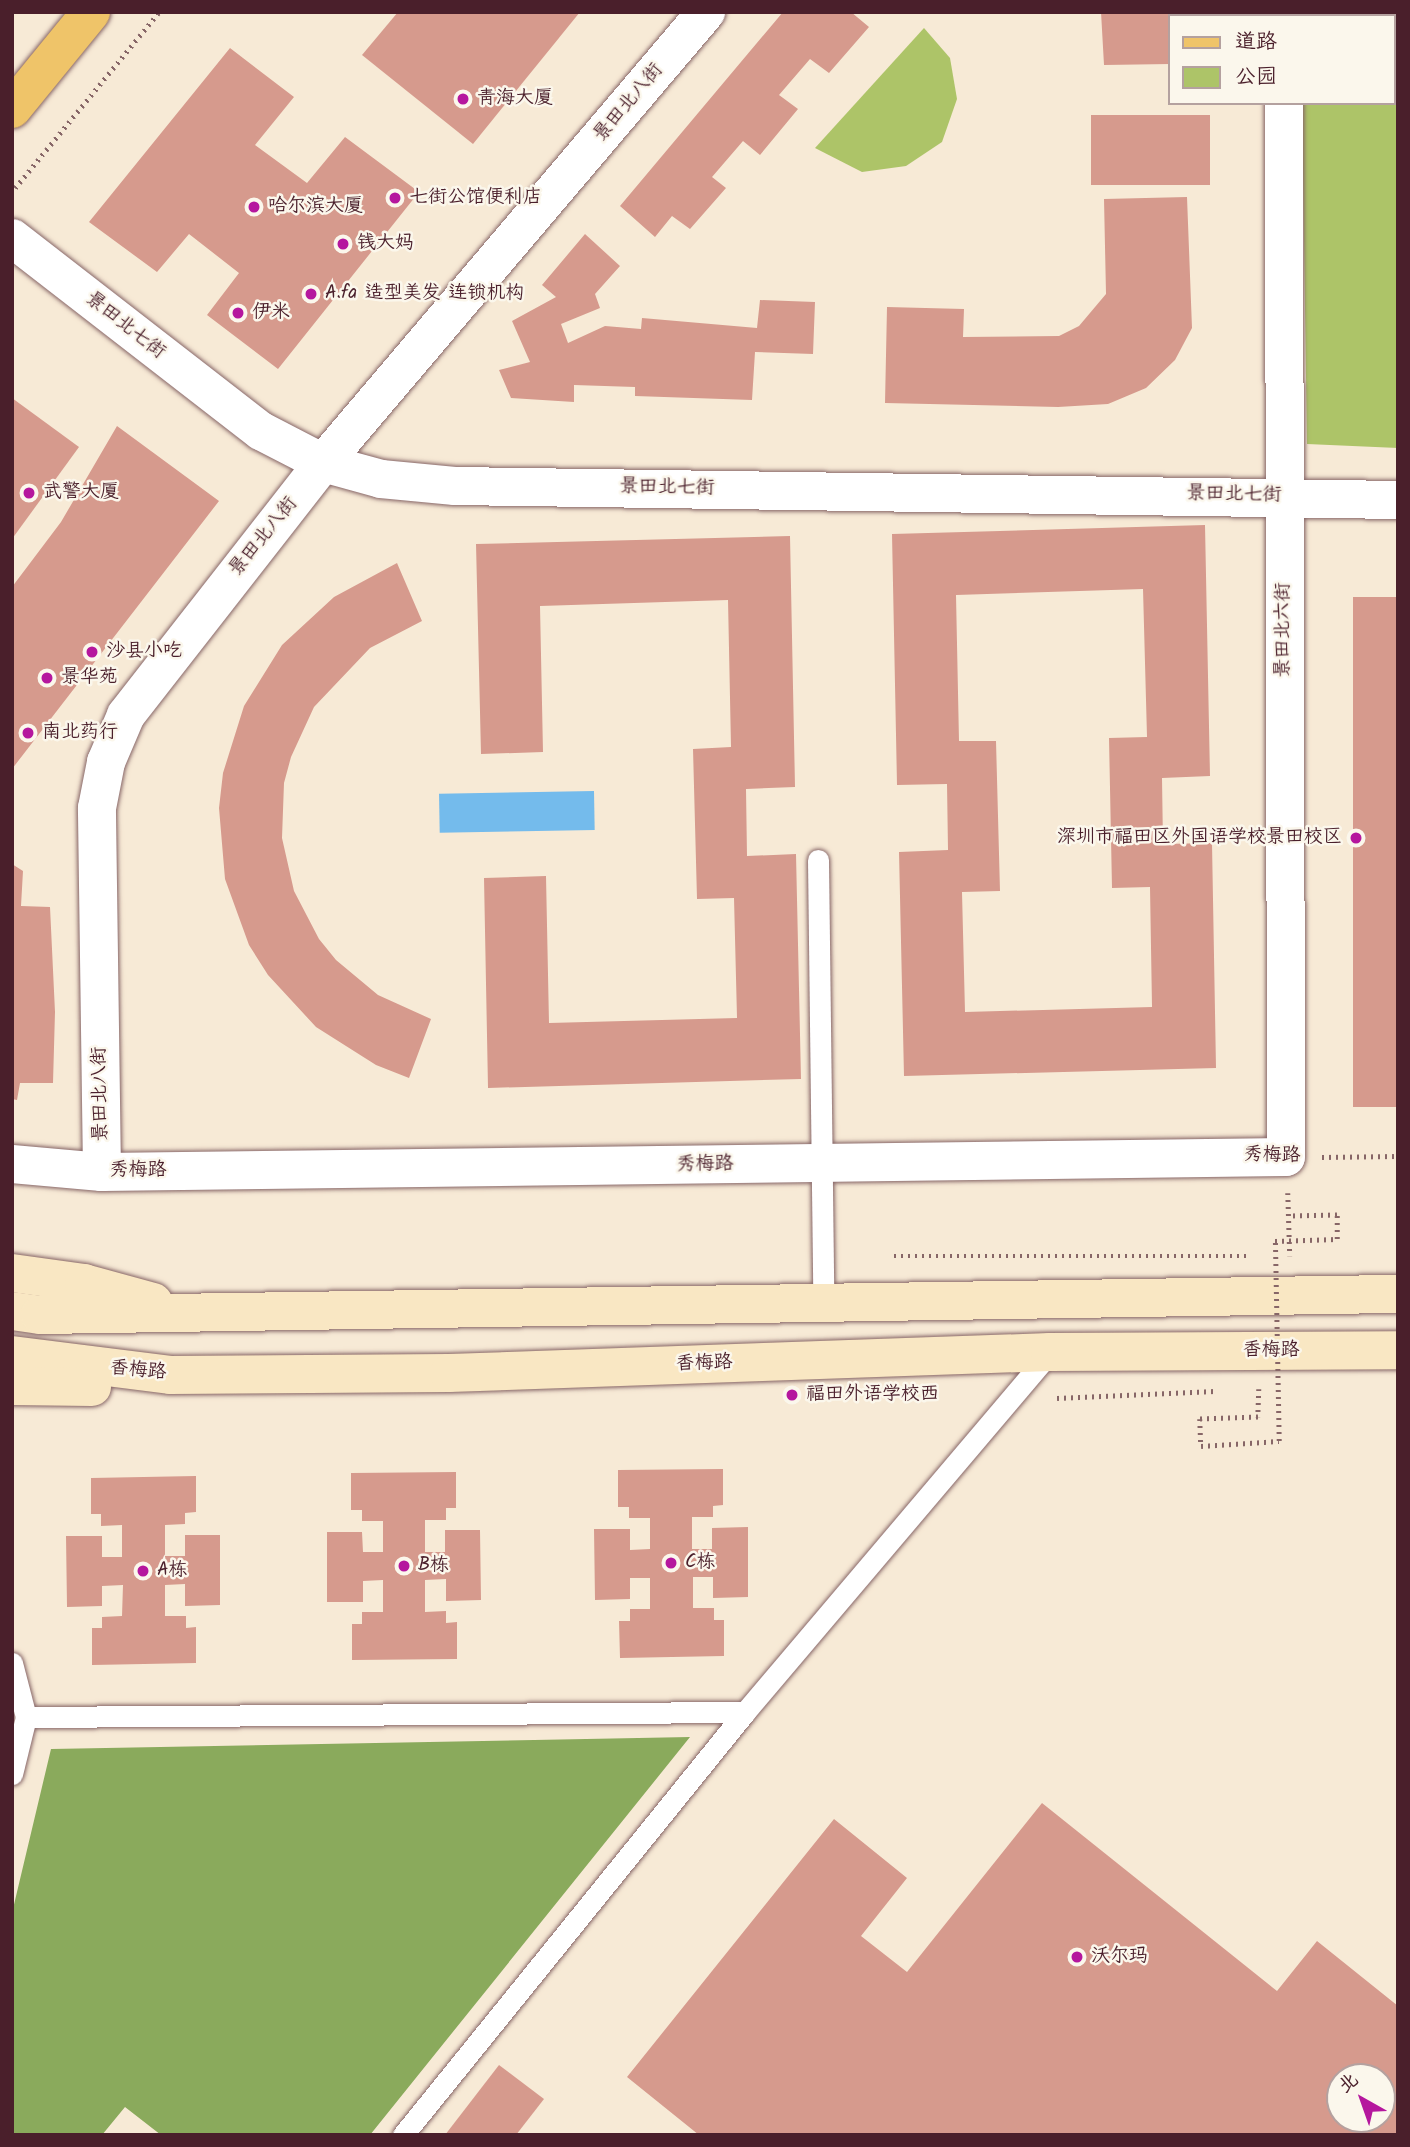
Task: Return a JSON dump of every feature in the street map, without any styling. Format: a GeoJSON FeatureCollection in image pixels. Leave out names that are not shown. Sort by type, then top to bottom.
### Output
{"type":"FeatureCollection","features":[{"type":"Feature","properties":{"kind":"main road"},"geometry":{"type":"LineString","coordinates":[[12,109],[91,12]]}},
{"type":"Feature","properties":{"kind":"main road"},"geometry":{"type":"LineString","coordinates":[[12,1273],[128,1293],[181,1313]]}},
{"type":"Feature","properties":{"kind":"main road"},"geometry":{"type":"LineString","coordinates":[[12,1311],[40,1315],[823,1300],[1398,1294]]}},
{"type":"Feature","properties":{"kind":"main road","name":"香梅路"},"geometry":{"type":"LineString","coordinates":[[12,1355],[170,1375],[449,1373],[1050,1352],[1398,1350]]}},
{"type":"Feature","properties":{"kind":"main road"},"geometry":{"type":"LineString","coordinates":[[12,1386],[125,1385],[170,1375]]}},
{"type":"Feature","properties":{"kind":"street","name":"景田北八街"},"geometry":{"type":"LineString","coordinates":[[102,1171],[97,808],[106,762],[139,693],[323,463],[706,12]]}},
{"type":"Feature","properties":{"kind":"street","name":"景田北六街"},"geometry":{"type":"LineString","coordinates":[[1284,105],[1286,1157]]}},
{"type":"Feature","properties":{"kind":"street","name":"景田北七街"},"geometry":{"type":"LineString","coordinates":[[12,238],[261,431],[323,463],[381,479],[455,486],[1284,496],[1398,500]]}},
{"type":"Feature","properties":{"kind":"street","name":"秀梅路"},"geometry":{"type":"LineString","coordinates":[[12,1164],[102,1171],[1286,1157]]}},
{"type":"Feature","properties":{"kind":"lane"},"geometry":{"type":"LineString","coordinates":[[818,860],[825,1164],[823,1300]]}},
{"type":"Feature","properties":{"kind":"lane"},"geometry":{"type":"LineString","coordinates":[[403,2135],[745,1712],[1050,1352]]}},
{"type":"Feature","properties":{"kind":"lane"},"geometry":{"type":"LineString","coordinates":[[12,1662],[26,1717],[12,1774]]}},
{"type":"Feature","properties":{"kind":"lane"},"geometry":{"type":"LineString","coordinates":[[26,1717],[745,1712]]}},
{"type":"Feature","properties":{"kind":"path"},"geometry":{"type":"LineString","coordinates":[[15,188],[159,12]]}},
{"type":"Feature","properties":{"kind":"path","name":"秀梅路"},"geometry":{"type":"LineString","coordinates":[[1286,1157],[1398,1156]]}},
{"type":"Feature","properties":{"kind":"path"},"geometry":{"type":"LineString","coordinates":[[1259,1389],[1258,1417],[1200,1419],[1201,1446],[1279,1441],[1275,1241],[1337,1239],[1337,1215],[1290,1216],[1290,1256]]}},
{"type":"Feature","properties":{"kind":"path"},"geometry":{"type":"LineString","coordinates":[[894,1256],[1250,1256]]}},
{"type":"Feature","properties":{"kind":"path"},"geometry":{"type":"LineString","coordinates":[[1263,1256],[1304,1256]]}},
{"type":"Feature","properties":{"kind":"path"},"geometry":{"type":"LineString","coordinates":[[1246,1390],[1287,1389]]}},
{"type":"Feature","properties":{"kind":"path"},"geometry":{"type":"LineString","coordinates":[[1057,1398],[1219,1391]]}},
{"type":"Feature","properties":{"kind":"green space"},"geometry":{"type":"Polygon","coordinates":[[[1300,12],[1398,12],[1398,448],[1307,444],[1302,105],[1396,105],[1396,14],[1300,12]]]}},
{"type":"Feature","properties":{"kind":"green space"},"geometry":{"type":"Polygon","coordinates":[[[924,28],[950,58],[957,99],[942,142],[906,166],[862,172],[815,148],[924,28]]]}},
{"type":"Feature","properties":{"kind":"green space"},"geometry":{"type":"Polygon","coordinates":[[[690,1737],[370,2135],[161,2135],[125,2107],[102,2135],[12,2135],[12,1913],[51,1749],[690,1737]]]}},
{"type":"Feature","properties":{"kind":"water"},"geometry":{"type":"Polygon","coordinates":[[[594,791],[595,830],[440,833],[439,794],[594,791]]]}},
{"type":"Feature","properties":{"kind":"building","name":"青海大厦"},"geometry":{"type":"Polygon","coordinates":[[[398,12],[580,12],[473,144],[362,55],[398,12]]]}},
{"type":"Feature","properties":{"kind":"building"},"geometry":{"type":"Polygon","coordinates":[[[783,12],[851,12],[869,27],[829,73],[810,59],[779,95],[798,109],[760,155],[743,141],[712,177],[726,188],[690,229],[672,216],[655,237],[620,206],[783,12]]]}},
{"type":"Feature","properties":{"kind":"building"},"geometry":{"type":"Polygon","coordinates":[[[1101,12],[1199,12],[1168,14],[1168,64],[1104,65],[1101,12]]]}},
{"type":"Feature","properties":{"kind":"building","name":"哈尔滨大厦"},"geometry":{"type":"Polygon","coordinates":[[[230,48],[294,97],[255,145],[307,183],[345,137],[419,192],[278,369],[207,315],[239,273],[189,234],[157,272],[89,222],[230,48]]]}},
{"type":"Feature","properties":{"kind":"building"},"geometry":{"type":"Polygon","coordinates":[[[1091,115],[1210,115],[1210,185],[1091,185],[1091,115]]]}},
{"type":"Feature","properties":{"kind":"building"},"geometry":{"type":"Polygon","coordinates":[[[1187,197],[1192,328],[1175,360],[1146,388],[1108,404],[1058,407],[885,403],[887,307],[964,309],[963,337],[1059,336],[1079,326],[1106,294],[1104,199],[1187,197]]]}},
{"type":"Feature","properties":{"kind":"building"},"geometry":{"type":"Polygon","coordinates":[[[585,234],[620,266],[595,294],[600,308],[561,324],[568,343],[605,326],[641,329],[642,318],[757,328],[760,300],[815,302],[813,354],[755,352],[752,400],[635,396],[635,387],[574,385],[574,402],[511,398],[499,370],[530,362],[512,321],[556,297],[542,285],[585,234]]]}},
{"type":"Feature","properties":{"kind":"building","name":"武警大厦"},"geometry":{"type":"Polygon","coordinates":[[[12,398],[79,447],[12,539],[12,398]]]}},
{"type":"Feature","properties":{"kind":"building","name":"景华苑"},"geometry":{"type":"Polygon","coordinates":[[[117,426],[219,501],[12,769],[12,587],[61,522],[117,426]]]}},
{"type":"Feature","properties":{"kind":"building"},"geometry":{"type":"Polygon","coordinates":[[[1205,525],[1210,776],[1162,778],[1163,844],[1212,843],[1216,1068],[904,1076],[899,852],[948,850],[947,784],[897,785],[892,534],[1205,525]],[[1143,589],[956,595],[959,741],[996,741],[1000,891],[962,892],[965,1012],[1152,1007],[1150,887],[1112,888],[1109,738],[1147,737],[1143,589]]]}},
{"type":"Feature","properties":{"kind":"building"},"geometry":{"type":"Polygon","coordinates":[[[790,536],[795,787],[746,789],[747,856],[796,854],[801,1079],[488,1088],[484,878],[546,876],[549,1023],[737,1018],[734,898],[697,899],[693,749],[731,747],[728,600],[540,606],[543,752],[481,754],[476,544],[790,536]]]}},
{"type":"Feature","properties":{"kind":"building"},"geometry":{"type":"Polygon","coordinates":[[[397,563],[422,621],[370,648],[314,707],[291,757],[284,783],[282,838],[294,891],[319,939],[336,960],[378,995],[431,1019],[409,1078],[376,1065],[316,1027],[268,975],[249,945],[225,879],[219,808],[223,773],[244,706],[282,645],[334,597],[397,563]]]}},
{"type":"Feature","properties":{"kind":"building"},"geometry":{"type":"Polygon","coordinates":[[[1353,597],[1398,597],[1398,1107],[1353,1107],[1353,597]]]}},
{"type":"Feature","properties":{"kind":"building"},"geometry":{"type":"Polygon","coordinates":[[[12,864],[23,871],[21,906],[50,907],[55,1012],[53,1083],[20,1083],[17,1100],[12,1099],[12,864]]]}},
{"type":"Feature","properties":{"kind":"building","name":"C栋"},"geometry":{"type":"Polygon","coordinates":[[[723,1469],[723,1505],[713,1506],[713,1517],[692,1517],[692,1549],[712,1549],[712,1528],[748,1527],[748,1597],[713,1598],[713,1577],[693,1577],[693,1608],[714,1608],[714,1620],[724,1620],[724,1656],[620,1658],[619,1621],[630,1621],[630,1609],[650,1609],[650,1578],[630,1578],[630,1599],[595,1600],[594,1529],[630,1529],[630,1550],[650,1549],[650,1518],[629,1518],[629,1507],[618,1507],[618,1470],[723,1469]]]}},
{"type":"Feature","properties":{"kind":"building","name":"B栋"},"geometry":{"type":"Polygon","coordinates":[[[456,1472],[456,1508],[446,1508],[446,1520],[425,1520],[425,1552],[445,1552],[445,1530],[480,1530],[481,1600],[446,1601],[446,1579],[425,1580],[425,1612],[446,1611],[446,1623],[457,1622],[457,1659],[352,1660],[352,1624],[362,1624],[362,1612],[383,1612],[383,1580],[363,1581],[363,1602],[327,1602],[327,1532],[362,1532],[363,1552],[383,1552],[383,1521],[362,1521],[362,1510],[351,1510],[351,1473],[456,1472]]]}},
{"type":"Feature","properties":{"kind":"building","name":"A栋"},"geometry":{"type":"Polygon","coordinates":[[[196,1476],[196,1512],[185,1513],[185,1524],[165,1525],[165,1556],[185,1556],[185,1535],[220,1535],[220,1605],[185,1606],[185,1584],[165,1585],[165,1616],[186,1616],[186,1628],[196,1627],[196,1663],[92,1665],[92,1628],[102,1628],[102,1617],[122,1616],[123,1585],[102,1586],[102,1606],[67,1607],[66,1536],[102,1536],[102,1557],[122,1557],[122,1525],[101,1526],[101,1514],[91,1514],[91,1478],[196,1476]]]}},
{"type":"Feature","properties":{"kind":"building","name":"沃尔玛"},"geometry":{"type":"Polygon","coordinates":[[[1042,1803],[1277,1991],[1317,1941],[1398,2006],[1398,2135],[699,2135],[627,2077],[834,1819],[907,1878],[861,1936],[907,1972],[1042,1803]]]}},
{"type":"Feature","properties":{"kind":"building"},"geometry":{"type":"Polygon","coordinates":[[[499,2065],[544,2099],[516,2135],[445,2135],[499,2065]]]}},
{"type":"Feature","properties":{"kind":"place","name":"青海大厦"},"geometry":{"type":"Point","coordinates":[463,99]}},
{"type":"Feature","properties":{"kind":"place","name":"七街公馆便利店"},"geometry":{"type":"Point","coordinates":[395,198]}},
{"type":"Feature","properties":{"kind":"place","name":"哈尔滨大厦"},"geometry":{"type":"Point","coordinates":[254,207]}},
{"type":"Feature","properties":{"kind":"place","name":"钱大妈"},"geometry":{"type":"Point","coordinates":[343,244]}},
{"type":"Feature","properties":{"kind":"place","name":"A.fa 造型美发 连锁机构"},"geometry":{"type":"Point","coordinates":[311,294]}},
{"type":"Feature","properties":{"kind":"place","name":"伊米"},"geometry":{"type":"Point","coordinates":[238,313]}},
{"type":"Feature","properties":{"kind":"place","name":"武警大厦"},"geometry":{"type":"Point","coordinates":[29,493]}},
{"type":"Feature","properties":{"kind":"place","name":"沙县小吃"},"geometry":{"type":"Point","coordinates":[92,652]}},
{"type":"Feature","properties":{"kind":"place","name":"景华苑"},"geometry":{"type":"Point","coordinates":[47,678]}},
{"type":"Feature","properties":{"kind":"place","name":"南北药行"},"geometry":{"type":"Point","coordinates":[28,733]}},
{"type":"Feature","properties":{"kind":"place","name":"深圳市福田区外国语学校景田校区"},"geometry":{"type":"Point","coordinates":[1356,838]}},
{"type":"Feature","properties":{"kind":"place","name":"福田外语学校西"},"geometry":{"type":"Point","coordinates":[792,1395]}},
{"type":"Feature","properties":{"kind":"place","name":"C栋"},"geometry":{"type":"Point","coordinates":[671,1563]}},
{"type":"Feature","properties":{"kind":"place","name":"B栋"},"geometry":{"type":"Point","coordinates":[404,1566]}},
{"type":"Feature","properties":{"kind":"place","name":"A栋"},"geometry":{"type":"Point","coordinates":[143,1571]}},
{"type":"Feature","properties":{"kind":"place","name":"沃尔玛"},"geometry":{"type":"Point","coordinates":[1077,1957]}}]}
